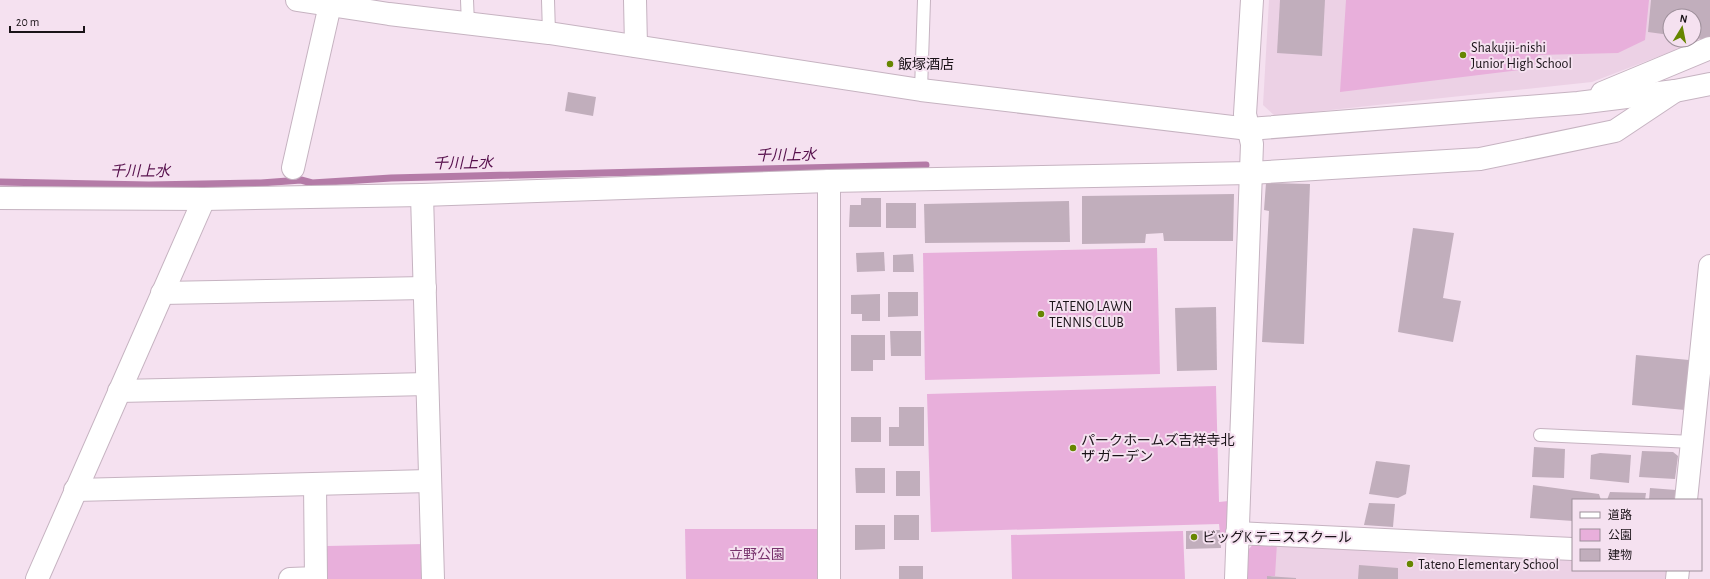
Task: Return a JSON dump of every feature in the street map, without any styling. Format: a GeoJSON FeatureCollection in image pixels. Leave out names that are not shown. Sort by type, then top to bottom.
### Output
{"type":"FeatureCollection","features":[{"type":"Feature","properties":{"kind":"street"},"geometry":{"type":"LineString","coordinates":[[635,0],[636,46]]}},
{"type":"Feature","properties":{"kind":"street"},"geometry":{"type":"LineString","coordinates":[[1236,579],[1252,144],[1245,114],[1252,0]]}},
{"type":"Feature","properties":{"kind":"street"},"geometry":{"type":"LineString","coordinates":[[293,168],[311,2],[389,7],[468,24],[549,33],[921,90],[1249,129],[1578,103],[1675,91],[1710,84]]}},
{"type":"Feature","properties":{"kind":"street"},"geometry":{"type":"LineString","coordinates":[[1578,103],[1710,48]]}},
{"type":"Feature","properties":{"kind":"street"},"geometry":{"type":"LineString","coordinates":[[0,198],[204,200],[422,195],[829,181],[1250,174],[1480,159],[1615,131],[1675,91]]}},
{"type":"Feature","properties":{"kind":"street"},"geometry":{"type":"LineString","coordinates":[[829,181],[829,579]]}},
{"type":"Feature","properties":{"kind":"street"},"geometry":{"type":"LineString","coordinates":[[422,195],[433,579]]}},
{"type":"Feature","properties":{"kind":"street"},"geometry":{"type":"LineString","coordinates":[[37,579],[204,200]]}},
{"type":"Feature","properties":{"kind":"street"},"geometry":{"type":"LineString","coordinates":[[1686,499],[1707,328],[1710,266]]}},
{"type":"Feature","properties":{"kind":"street"},"geometry":{"type":"LineString","coordinates":[[162,293],[425,288]]}},
{"type":"Feature","properties":{"kind":"street"},"geometry":{"type":"LineString","coordinates":[[119,391],[427,384]]}},
{"type":"Feature","properties":{"kind":"street"},"geometry":{"type":"LineString","coordinates":[[75,490],[429,481]]}},
{"type":"Feature","properties":{"kind":"street"},"geometry":{"type":"LineString","coordinates":[[290,579],[316,578],[315,484]]}},
{"type":"Feature","properties":{"kind":"street"},"geometry":{"type":"LineString","coordinates":[[1237,533],[1572,550]]}},
{"type":"Feature","properties":{"kind":"lane"},"geometry":{"type":"LineString","coordinates":[[467,0],[468,24]]}},
{"type":"Feature","properties":{"kind":"lane"},"geometry":{"type":"LineString","coordinates":[[548,0],[549,33]]}},
{"type":"Feature","properties":{"kind":"lane"},"geometry":{"type":"LineString","coordinates":[[921,90],[924,0]]}},
{"type":"Feature","properties":{"kind":"lane"},"geometry":{"type":"LineString","coordinates":[[1540,435],[1692,442]]}},
{"type":"Feature","properties":{"kind":"shaded area","name":"Shakujii-nishi Junior High School"},"geometry":{"type":"Polygon","coordinates":[[[1269,0],[1710,0],[1710,42],[1702,45],[1702,8],[1662,8],[1662,48],[1692,48],[1680,52],[1678,49],[1592,82],[1275,116],[1263,105],[1269,0]]]}},
{"type":"Feature","properties":{"kind":"shaded area","name":"Tateno Elementary School"},"geometry":{"type":"Polygon","coordinates":[[[1255,542],[1572,558],[1572,571],[1667,571],[1668,579],[1247,579],[1255,542]]]}},
{"type":"Feature","properties":{"kind":"green space"},"geometry":{"type":"Polygon","coordinates":[[[1346,0],[1649,0],[1645,40],[1618,53],[1538,55],[1537,68],[1340,92],[1346,0]]]}},
{"type":"Feature","properties":{"kind":"green space","name":"TATENO LAWN TENNIS CLUB"},"geometry":{"type":"Polygon","coordinates":[[[1157,248],[1160,374],[925,380],[923,253],[1157,248]]]}},
{"type":"Feature","properties":{"kind":"green space","name":"パークホームズ吉祥寺北 ザ ガーデン"},"geometry":{"type":"Polygon","coordinates":[[[1216,386],[1219,502],[1238,500],[1237,533],[1220,533],[1219,524],[931,532],[927,394],[1216,386]]]}},
{"type":"Feature","properties":{"kind":"green space","name":"立野公園"},"geometry":{"type":"Polygon","coordinates":[[[685,529],[829,529],[829,579],[686,579],[685,529]]]}},
{"type":"Feature","properties":{"kind":"green space"},"geometry":{"type":"Polygon","coordinates":[[[1183,531],[1185,579],[1012,579],[1011,535],[1183,531]]]}},
{"type":"Feature","properties":{"kind":"green space"},"geometry":{"type":"Polygon","coordinates":[[[1255,542],[1277,543],[1275,576],[1267,576],[1267,579],[1247,579],[1248,550],[1255,542]]]}},
{"type":"Feature","properties":{"kind":"green space"},"geometry":{"type":"Polygon","coordinates":[[[424,544],[425,579],[327,579],[327,546],[424,544]]]}},
{"type":"Feature","properties":{"kind":"building"},"geometry":{"type":"Polygon","coordinates":[[[1280,0],[1325,0],[1322,56],[1277,53],[1280,0]]]}},
{"type":"Feature","properties":{"kind":"building"},"geometry":{"type":"Polygon","coordinates":[[[1651,0],[1710,0],[1710,40],[1702,39],[1702,8],[1662,8],[1662,34],[1648,32],[1651,0]]]}},
{"type":"Feature","properties":{"kind":"building"},"geometry":{"type":"Polygon","coordinates":[[[568,92],[596,97],[593,116],[565,111],[568,92]]]}},
{"type":"Feature","properties":{"kind":"building"},"geometry":{"type":"Polygon","coordinates":[[[1266,183],[1310,184],[1304,344],[1262,342],[1269,211],[1264,210],[1266,183]]]}},
{"type":"Feature","properties":{"kind":"building"},"geometry":{"type":"Polygon","coordinates":[[[1234,194],[1233,241],[1164,241],[1163,233],[1146,234],[1145,243],[1082,244],[1082,196],[1234,194]]]}},
{"type":"Feature","properties":{"kind":"building"},"geometry":{"type":"Polygon","coordinates":[[[861,198],[881,198],[881,227],[849,227],[850,205],[861,205],[861,198]]]}},
{"type":"Feature","properties":{"kind":"building"},"geometry":{"type":"Polygon","coordinates":[[[1069,201],[1070,242],[925,243],[924,204],[1069,201]]]}},
{"type":"Feature","properties":{"kind":"building"},"geometry":{"type":"Polygon","coordinates":[[[886,203],[916,203],[916,228],[886,228],[886,203]]]}},
{"type":"Feature","properties":{"kind":"building"},"geometry":{"type":"Polygon","coordinates":[[[1413,228],[1454,233],[1443,298],[1461,301],[1453,342],[1398,332],[1413,228]]]}},
{"type":"Feature","properties":{"kind":"building"},"geometry":{"type":"Polygon","coordinates":[[[884,252],[885,271],[857,272],[856,253],[884,252]]]}},
{"type":"Feature","properties":{"kind":"building"},"geometry":{"type":"Polygon","coordinates":[[[913,254],[914,272],[893,272],[893,255],[913,254]]]}},
{"type":"Feature","properties":{"kind":"building"},"geometry":{"type":"Polygon","coordinates":[[[888,292],[918,292],[918,316],[888,317],[888,292]]]}},
{"type":"Feature","properties":{"kind":"building"},"geometry":{"type":"Polygon","coordinates":[[[880,294],[880,321],[862,321],[862,314],[851,314],[851,295],[880,294]]]}},
{"type":"Feature","properties":{"kind":"building"},"geometry":{"type":"Polygon","coordinates":[[[1216,307],[1217,370],[1177,371],[1175,308],[1216,307]]]}},
{"type":"Feature","properties":{"kind":"building"},"geometry":{"type":"Polygon","coordinates":[[[890,331],[921,331],[921,356],[891,356],[890,331]]]}},
{"type":"Feature","properties":{"kind":"building"},"geometry":{"type":"Polygon","coordinates":[[[851,335],[885,335],[885,360],[873,360],[873,371],[851,371],[851,335]]]}},
{"type":"Feature","properties":{"kind":"building"},"geometry":{"type":"Polygon","coordinates":[[[1636,355],[1689,360],[1685,410],[1632,405],[1636,355]]]}},
{"type":"Feature","properties":{"kind":"building"},"geometry":{"type":"Polygon","coordinates":[[[899,407],[924,407],[924,446],[889,446],[889,427],[899,427],[899,407]]]}},
{"type":"Feature","properties":{"kind":"building"},"geometry":{"type":"Polygon","coordinates":[[[851,417],[881,417],[881,442],[851,442],[851,417]]]}},
{"type":"Feature","properties":{"kind":"building"},"geometry":{"type":"Polygon","coordinates":[[[1534,447],[1565,449],[1564,478],[1532,477],[1534,447]]]}},
{"type":"Feature","properties":{"kind":"building"},"geometry":{"type":"Polygon","coordinates":[[[1642,451],[1673,452],[1678,456],[1675,479],[1639,477],[1642,451]]]}},
{"type":"Feature","properties":{"kind":"building"},"geometry":{"type":"Polygon","coordinates":[[[1600,453],[1631,455],[1629,483],[1590,479],[1591,455],[1600,453]]]}},
{"type":"Feature","properties":{"kind":"building"},"geometry":{"type":"Polygon","coordinates":[[[1376,461],[1410,465],[1406,494],[1398,498],[1369,494],[1376,461]]]}},
{"type":"Feature","properties":{"kind":"building"},"geometry":{"type":"Polygon","coordinates":[[[855,468],[885,468],[885,493],[856,493],[855,468]]]}},
{"type":"Feature","properties":{"kind":"building"},"geometry":{"type":"Polygon","coordinates":[[[896,471],[920,471],[920,496],[896,496],[896,471]]]}},
{"type":"Feature","properties":{"kind":"building"},"geometry":{"type":"Polygon","coordinates":[[[1533,485],[1599,494],[1601,499],[1572,499],[1572,521],[1530,518],[1533,485]]]}},
{"type":"Feature","properties":{"kind":"building"},"geometry":{"type":"Polygon","coordinates":[[[1650,488],[1676,490],[1674,499],[1649,499],[1650,488]]]}},
{"type":"Feature","properties":{"kind":"building"},"geometry":{"type":"Polygon","coordinates":[[[1610,492],[1646,493],[1645,499],[1607,499],[1610,492]]]}},
{"type":"Feature","properties":{"kind":"building"},"geometry":{"type":"Polygon","coordinates":[[[1369,503],[1395,504],[1393,527],[1364,525],[1369,503]]]}},
{"type":"Feature","properties":{"kind":"building"},"geometry":{"type":"Polygon","coordinates":[[[894,515],[919,515],[919,540],[894,540],[894,515]]]}},
{"type":"Feature","properties":{"kind":"building"},"geometry":{"type":"Polygon","coordinates":[[[855,525],[885,525],[885,549],[855,550],[855,525]]]}},
{"type":"Feature","properties":{"kind":"building"},"geometry":{"type":"Polygon","coordinates":[[[1220,530],[1221,548],[1186,549],[1186,531],[1220,530]]]}},
{"type":"Feature","properties":{"kind":"building"},"geometry":{"type":"Polygon","coordinates":[[[1359,565],[1398,568],[1398,579],[1358,579],[1359,565]]]}},
{"type":"Feature","properties":{"kind":"building"},"geometry":{"type":"Polygon","coordinates":[[[899,566],[923,566],[923,579],[899,579],[899,566]]]}},
{"type":"Feature","properties":{"kind":"building"},"geometry":{"type":"Polygon","coordinates":[[[1267,576],[1296,578],[1296,579],[1267,579],[1267,576]]]}},
{"type":"Feature","properties":{"kind":"waterway","name":"千川上水"},"geometry":{"type":"LineString","coordinates":[[0,182],[149,185],[261,183],[301,180],[312,183],[391,178],[926,165]]}},
{"type":"Feature","properties":{"kind":"place","name":"Shakujii-nishi Junior High School"},"geometry":{"type":"Point","coordinates":[1463,55]}},
{"type":"Feature","properties":{"kind":"place","name":"飯塚酒店"},"geometry":{"type":"Point","coordinates":[890,64]}},
{"type":"Feature","properties":{"kind":"place","name":"TATENO LAWN TENNIS CLUB"},"geometry":{"type":"Point","coordinates":[1041,314]}},
{"type":"Feature","properties":{"kind":"place","name":"パークホームズ吉祥寺北 ザ ガーデン"},"geometry":{"type":"Point","coordinates":[1073,448]}},
{"type":"Feature","properties":{"kind":"place","name":"ビッグK テニススクール"},"geometry":{"type":"Point","coordinates":[1194,537]}},
{"type":"Feature","properties":{"kind":"place","name":"Tateno Elementary School"},"geometry":{"type":"Point","coordinates":[1410,564]}}]}
